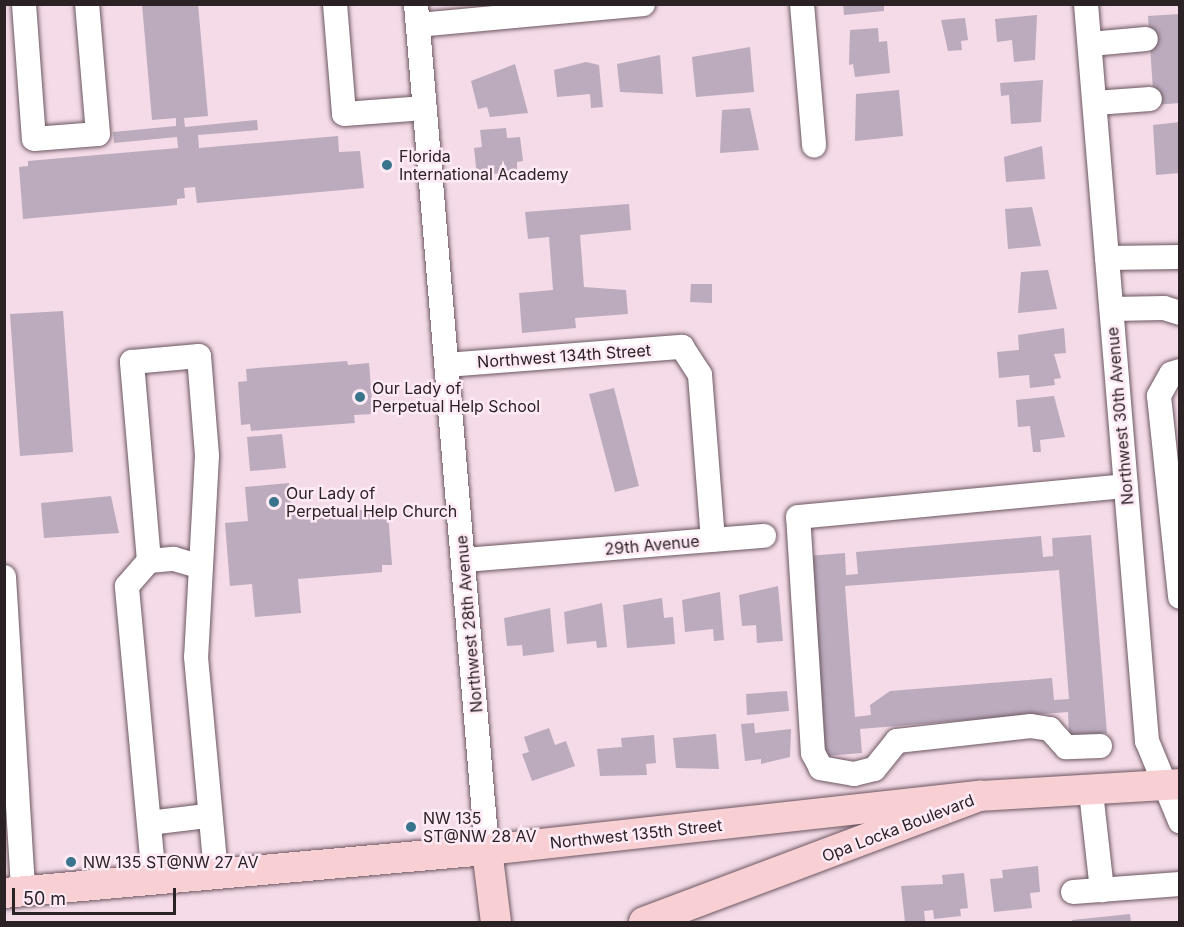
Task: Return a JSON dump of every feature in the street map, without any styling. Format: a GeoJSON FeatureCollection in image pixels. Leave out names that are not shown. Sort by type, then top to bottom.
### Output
{"type":"FeatureCollection","features":[{"type":"Feature","properties":{"kind":"main road","name":"Opa Locka Boulevard"},"geometry":{"type":"LineString","coordinates":[[644,922],[980,796],[1091,792],[1172,785]]}},
{"type":"Feature","properties":{"kind":"main road","name":"Northwest 135th Street"},"geometry":{"type":"LineString","coordinates":[[14,892],[487,850],[980,796]]}},
{"type":"Feature","properties":{"kind":"main road"},"geometry":{"type":"LineString","coordinates":[[487,850],[496,922]]}},
{"type":"Feature","properties":{"kind":"street"},"geometry":{"type":"LineString","coordinates":[[24,4],[34,139],[98,134],[87,4]]}},
{"type":"Feature","properties":{"kind":"street"},"geometry":{"type":"LineString","coordinates":[[335,4],[344,114],[425,108]]}},
{"type":"Feature","properties":{"kind":"street"},"geometry":{"type":"LineString","coordinates":[[417,15],[643,4]]}},
{"type":"Feature","properties":{"kind":"street"},"geometry":{"type":"LineString","coordinates":[[802,4],[814,145]]}},
{"type":"Feature","properties":{"kind":"street","name":"Northwest 30th Avenue"},"geometry":{"type":"LineString","coordinates":[[1086,4],[1147,741],[1172,785],[1179,821]]}},
{"type":"Feature","properties":{"kind":"street","name":"Northwest 28th Avenue"},"geometry":{"type":"LineString","coordinates":[[417,15],[487,850]]}},
{"type":"Feature","properties":{"kind":"street"},"geometry":{"type":"LineString","coordinates":[[1090,44],[1146,39]]}},
{"type":"Feature","properties":{"kind":"street"},"geometry":{"type":"LineString","coordinates":[[1095,103],[1150,99]]}},
{"type":"Feature","properties":{"kind":"street"},"geometry":{"type":"LineString","coordinates":[[1107,258],[1179,257]]}},
{"type":"Feature","properties":{"kind":"street"},"geometry":{"type":"LineString","coordinates":[[1112,309],[1164,308],[1179,313]]}},
{"type":"Feature","properties":{"kind":"street","name":"Northwest 134th Street"},"geometry":{"type":"LineString","coordinates":[[446,365],[682,347]]}},
{"type":"Feature","properties":{"kind":"street","name":"29th Avenue"},"geometry":{"type":"LineString","coordinates":[[464,560],[713,539],[700,375],[682,347]]}},
{"type":"Feature","properties":{"kind":"street"},"geometry":{"type":"LineString","coordinates":[[149,561],[132,362],[199,356],[207,456],[199,566],[196,657],[207,816],[216,874]]}},
{"type":"Feature","properties":{"kind":"street"},"geometry":{"type":"LineString","coordinates":[[1179,371],[1171,374],[1159,396],[1179,597]]}},
{"type":"Feature","properties":{"kind":"street"},"geometry":{"type":"LineString","coordinates":[[1100,746],[1066,747],[1050,729],[1031,726],[897,741],[874,769],[854,774],[821,768],[813,753],[798,516],[1126,486]]}},
{"type":"Feature","properties":{"kind":"street"},"geometry":{"type":"LineString","coordinates":[[713,539],[764,536]]}},
{"type":"Feature","properties":{"kind":"street"},"geometry":{"type":"LineString","coordinates":[[154,879],[127,586],[149,561],[174,559],[199,566]]}},
{"type":"Feature","properties":{"kind":"street"},"geometry":{"type":"LineString","coordinates":[[4,577],[14,892]]}},
{"type":"Feature","properties":{"kind":"street"},"geometry":{"type":"LineString","coordinates":[[1091,792],[1102,890]]}},
{"type":"Feature","properties":{"kind":"street"},"geometry":{"type":"LineString","coordinates":[[149,823],[207,816]]}},
{"type":"Feature","properties":{"kind":"street"},"geometry":{"type":"LineString","coordinates":[[1073,892],[1179,884]]}},
{"type":"Feature","properties":{"kind":"building"},"geometry":{"type":"Polygon","coordinates":[[[142,4],[198,4],[208,116],[184,118],[185,127],[257,120],[258,130],[198,135],[199,148],[338,136],[339,152],[360,151],[364,188],[197,203],[195,187],[184,188],[185,198],[177,199],[177,205],[23,219],[19,167],[28,166],[28,161],[178,148],[177,137],[114,143],[113,132],[176,126],[176,118],[152,120],[142,4]]]}},
{"type":"Feature","properties":{"kind":"building"},"geometry":{"type":"Polygon","coordinates":[[[843,4],[884,4],[884,11],[844,15],[843,4]]]}},
{"type":"Feature","properties":{"kind":"building"},"geometry":{"type":"Polygon","coordinates":[[[1180,14],[1180,103],[1154,105],[1148,16],[1180,14]]]}},
{"type":"Feature","properties":{"kind":"building"},"geometry":{"type":"Polygon","coordinates":[[[1037,15],[1035,60],[1014,62],[1012,40],[997,42],[995,19],[1037,15]]]}},
{"type":"Feature","properties":{"kind":"building"},"geometry":{"type":"Polygon","coordinates":[[[965,18],[968,40],[961,41],[962,50],[948,51],[941,20],[965,18]]]}},
{"type":"Feature","properties":{"kind":"building"},"geometry":{"type":"Polygon","coordinates":[[[878,28],[879,42],[887,41],[890,73],[855,77],[853,64],[849,65],[850,30],[878,28]]]}},
{"type":"Feature","properties":{"kind":"building"},"geometry":{"type":"Polygon","coordinates":[[[750,47],[754,92],[696,97],[692,57],[750,47]]]}},
{"type":"Feature","properties":{"kind":"building"},"geometry":{"type":"Polygon","coordinates":[[[660,55],[663,94],[620,92],[617,64],[660,55]]]}},
{"type":"Feature","properties":{"kind":"building"},"geometry":{"type":"Polygon","coordinates":[[[586,62],[599,65],[603,107],[591,108],[590,94],[557,97],[554,70],[586,62]]]}},
{"type":"Feature","properties":{"kind":"building"},"geometry":{"type":"Polygon","coordinates":[[[515,64],[528,113],[490,117],[487,107],[478,109],[471,81],[515,64]]]}},
{"type":"Feature","properties":{"kind":"building"},"geometry":{"type":"Polygon","coordinates":[[[1043,80],[1041,122],[1011,124],[1009,95],[1001,96],[1000,83],[1043,80]]]}},
{"type":"Feature","properties":{"kind":"building"},"geometry":{"type":"Polygon","coordinates":[[[899,90],[903,136],[855,141],[856,94],[899,90]]]}},
{"type":"Feature","properties":{"kind":"building"},"geometry":{"type":"Polygon","coordinates":[[[750,108],[759,150],[720,153],[722,110],[750,108]]]}},
{"type":"Feature","properties":{"kind":"building"},"geometry":{"type":"Polygon","coordinates":[[[1180,122],[1180,173],[1156,175],[1153,125],[1180,122]]]}},
{"type":"Feature","properties":{"kind":"building"},"geometry":{"type":"Polygon","coordinates":[[[506,128],[507,138],[520,137],[523,161],[517,162],[517,171],[477,176],[474,148],[482,147],[480,130],[506,128]]]}},
{"type":"Feature","properties":{"kind":"building"},"geometry":{"type":"Polygon","coordinates":[[[1042,146],[1045,179],[1006,182],[1004,157],[1042,146]]]}},
{"type":"Feature","properties":{"kind":"building"},"geometry":{"type":"Polygon","coordinates":[[[629,204],[631,230],[580,235],[584,287],[626,290],[628,314],[575,318],[576,328],[522,333],[519,293],[553,290],[549,237],[528,239],[525,212],[629,204]]]}},
{"type":"Feature","properties":{"kind":"building"},"geometry":{"type":"Polygon","coordinates":[[[1032,207],[1041,246],[1008,249],[1005,209],[1032,207]]]}},
{"type":"Feature","properties":{"kind":"building"},"geometry":{"type":"Polygon","coordinates":[[[1048,270],[1057,309],[1018,313],[1021,272],[1048,270]]]}},
{"type":"Feature","properties":{"kind":"building"},"geometry":{"type":"Polygon","coordinates":[[[691,284],[712,284],[712,303],[690,302],[691,284]]]}},
{"type":"Feature","properties":{"kind":"building"},"geometry":{"type":"Polygon","coordinates":[[[63,311],[73,452],[20,456],[10,314],[63,311]]]}},
{"type":"Feature","properties":{"kind":"building"},"geometry":{"type":"Polygon","coordinates":[[[1064,328],[1066,353],[1054,354],[1061,378],[1054,379],[1055,385],[1030,388],[1029,375],[999,378],[997,352],[1019,350],[1018,335],[1064,328]]]}},
{"type":"Feature","properties":{"kind":"building"},"geometry":{"type":"Polygon","coordinates":[[[347,361],[348,365],[369,363],[373,414],[354,415],[355,423],[251,431],[250,424],[241,425],[238,382],[247,381],[246,369],[347,361]]]}},
{"type":"Feature","properties":{"kind":"building"},"geometry":{"type":"Polygon","coordinates":[[[614,388],[639,486],[615,492],[589,394],[614,388]]]}},
{"type":"Feature","properties":{"kind":"building"},"geometry":{"type":"Polygon","coordinates":[[[1054,396],[1065,437],[1040,440],[1041,452],[1033,452],[1030,426],[1018,427],[1016,400],[1054,396]]]}},
{"type":"Feature","properties":{"kind":"building"},"geometry":{"type":"Polygon","coordinates":[[[282,434],[286,468],[250,471],[247,437],[282,434]]]}},
{"type":"Feature","properties":{"kind":"building"},"geometry":{"type":"Polygon","coordinates":[[[289,483],[292,515],[374,509],[375,514],[388,513],[392,565],[382,565],[382,572],[298,579],[301,613],[255,617],[252,584],[230,586],[225,523],[248,521],[245,487],[289,483]]]}},
{"type":"Feature","properties":{"kind":"building"},"geometry":{"type":"Polygon","coordinates":[[[111,496],[119,533],[44,538],[41,503],[111,496]]]}},
{"type":"Feature","properties":{"kind":"building"},"geometry":{"type":"Polygon","coordinates":[[[1091,535],[1107,733],[1069,736],[1068,712],[860,729],[862,753],[825,756],[808,556],[845,553],[846,575],[858,574],[856,552],[1041,536],[1043,557],[1053,556],[1052,538],[1091,535]],[[1059,570],[845,586],[855,717],[871,715],[870,705],[890,691],[1052,678],[1054,700],[1069,699],[1059,570]]]}},
{"type":"Feature","properties":{"kind":"building"},"geometry":{"type":"Polygon","coordinates":[[[778,586],[783,641],[757,643],[756,625],[742,626],[739,595],[778,586]]]}},
{"type":"Feature","properties":{"kind":"building"},"geometry":{"type":"Polygon","coordinates":[[[720,592],[724,640],[714,641],[713,629],[685,632],[682,600],[720,592]]]}},
{"type":"Feature","properties":{"kind":"building"},"geometry":{"type":"Polygon","coordinates":[[[662,598],[664,618],[673,617],[675,644],[627,648],[623,605],[662,598]]]}},
{"type":"Feature","properties":{"kind":"building"},"geometry":{"type":"Polygon","coordinates":[[[602,603],[607,647],[597,648],[596,641],[567,644],[564,612],[602,603]]]}},
{"type":"Feature","properties":{"kind":"building"},"geometry":{"type":"Polygon","coordinates":[[[550,608],[554,652],[523,656],[522,645],[507,646],[504,618],[550,608]]]}},
{"type":"Feature","properties":{"kind":"building"},"geometry":{"type":"Polygon","coordinates":[[[787,691],[789,711],[747,715],[746,694],[787,691]]]}},
{"type":"Feature","properties":{"kind":"building"},"geometry":{"type":"Polygon","coordinates":[[[754,723],[755,733],[791,729],[790,757],[761,764],[761,759],[745,761],[741,724],[754,723]]]}},
{"type":"Feature","properties":{"kind":"building"},"geometry":{"type":"Polygon","coordinates":[[[549,728],[555,745],[566,741],[575,766],[532,781],[522,754],[529,752],[524,737],[549,728]]]}},
{"type":"Feature","properties":{"kind":"building"},"geometry":{"type":"Polygon","coordinates":[[[716,734],[719,769],[676,768],[673,738],[716,734]]]}},
{"type":"Feature","properties":{"kind":"building"},"geometry":{"type":"Polygon","coordinates":[[[654,735],[656,763],[646,764],[647,775],[600,776],[597,749],[622,747],[621,738],[654,735]]]}},
{"type":"Feature","properties":{"kind":"building"},"geometry":{"type":"Polygon","coordinates":[[[1038,866],[1040,892],[1030,893],[1032,908],[994,912],[990,879],[1003,878],[1002,870],[1038,866]]]}},
{"type":"Feature","properties":{"kind":"building"},"geometry":{"type":"Polygon","coordinates":[[[964,873],[968,908],[960,909],[961,916],[934,919],[933,910],[924,911],[925,921],[905,922],[901,886],[943,884],[942,875],[964,873]]]}},
{"type":"Feature","properties":{"kind":"building"},"geometry":{"type":"Polygon","coordinates":[[[1130,914],[1131,922],[1072,922],[1072,920],[1130,914]]]}},
{"type":"Feature","properties":{"kind":"place","name":"Florida International Academy"},"geometry":{"type":"Point","coordinates":[387,165]}},
{"type":"Feature","properties":{"kind":"place","name":"Our Lady of Perpetual Help School"},"geometry":{"type":"Point","coordinates":[360,397]}},
{"type":"Feature","properties":{"kind":"place","name":"Our Lady of Perpetual Help Church"},"geometry":{"type":"Point","coordinates":[274,502]}},
{"type":"Feature","properties":{"kind":"place","name":"NW 135 ST@NW 28 AV"},"geometry":{"type":"Point","coordinates":[411,827]}},
{"type":"Feature","properties":{"kind":"place","name":"NW 135 ST@NW 27 AV"},"geometry":{"type":"Point","coordinates":[71,862]}}]}
